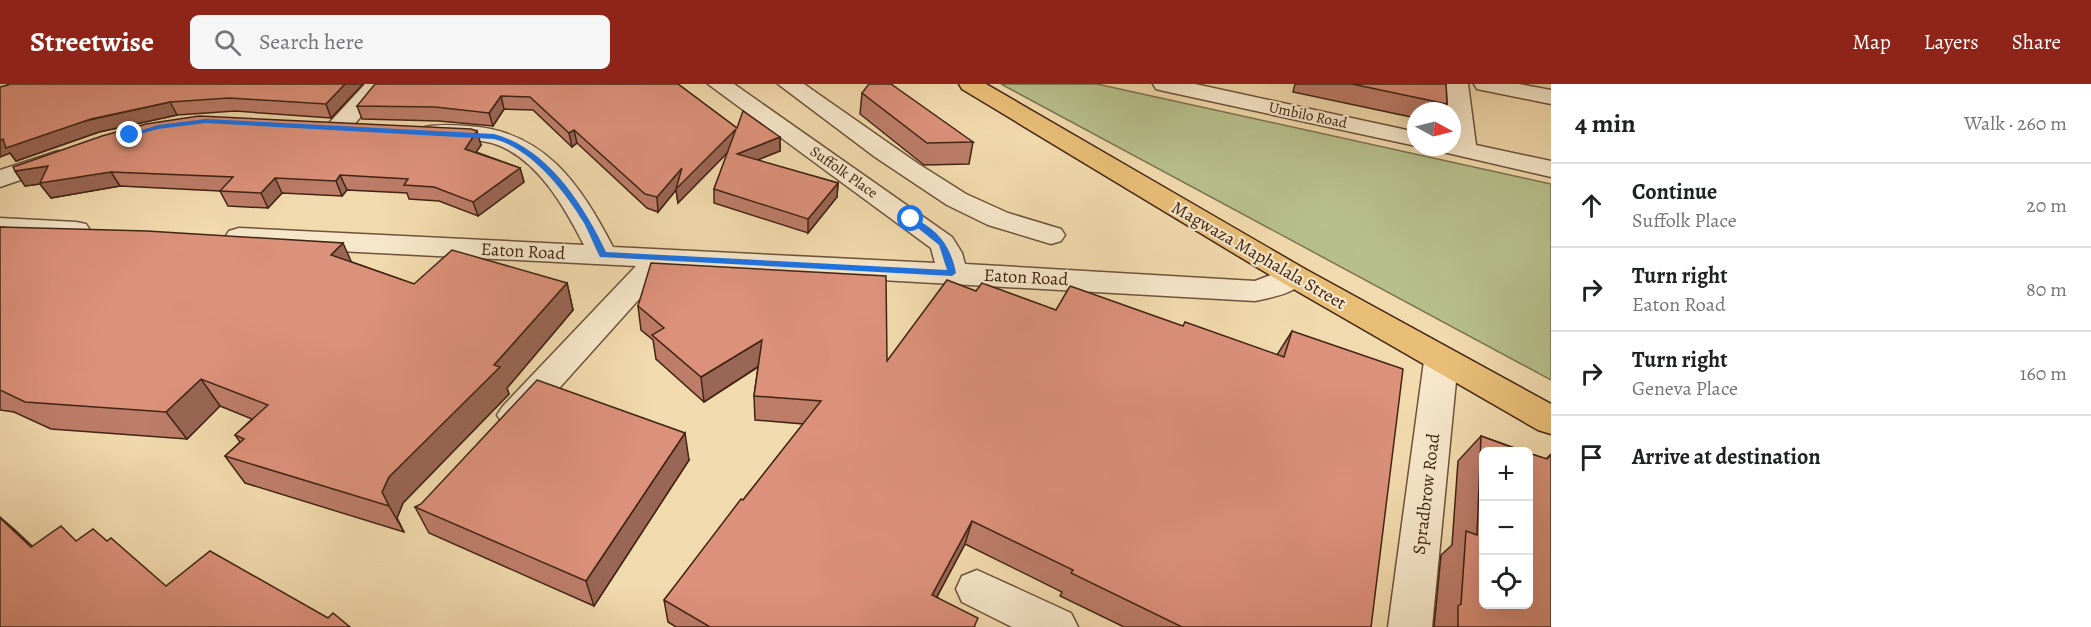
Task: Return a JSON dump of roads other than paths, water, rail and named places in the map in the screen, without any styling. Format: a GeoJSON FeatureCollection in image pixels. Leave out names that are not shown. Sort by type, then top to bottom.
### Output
{"type":"FeatureCollection","features":[{"type":"Feature","properties":{"kind":"main road","name":"Magwaza Maphalala Street"},"geometry":{"type":"LineString","coordinates":[[970,84],[1294,276],[1441,361],[1551,420]]}},
{"type":"Feature","properties":{"kind":"street"},"geometry":{"type":"LineString","coordinates":[[373,129],[328,127],[377,84]]}},
{"type":"Feature","properties":{"kind":"street","name":"Suffolk Place"},"geometry":{"type":"LineString","coordinates":[[718,84],[902,212],[942,243],[948,253],[952,273]]}},
{"type":"Feature","properties":{"kind":"street"},"geometry":{"type":"LineString","coordinates":[[789,84],[939,188],[983,213],[1051,235]]}},
{"type":"Feature","properties":{"kind":"street","name":"Umbilo Road"},"geometry":{"type":"LineString","coordinates":[[1164,84],[1407,137]]}},
{"type":"Feature","properties":{"kind":"street"},"geometry":{"type":"LineString","coordinates":[[1485,84],[1551,97]]}},
{"type":"Feature","properties":{"kind":"street"},"geometry":{"type":"LineString","coordinates":[[1453,85],[1454,102]]}},
{"type":"Feature","properties":{"kind":"street"},"geometry":{"type":"LineString","coordinates":[[407,130],[494,137],[509,141],[524,149],[536,158],[572,200],[589,224],[603,255]]}},
{"type":"Feature","properties":{"kind":"street"},"geometry":{"type":"LineString","coordinates":[[1461,149],[1547,166]]}},
{"type":"Feature","properties":{"kind":"street"},"geometry":{"type":"LineString","coordinates":[[0,179],[77,153]]}},
{"type":"Feature","properties":{"kind":"street"},"geometry":{"type":"LineString","coordinates":[[902,212],[939,188]]}},
{"type":"Feature","properties":{"kind":"street"},"geometry":{"type":"LineString","coordinates":[[0,226],[106,231]]}},
{"type":"Feature","properties":{"kind":"street","name":"Eaton Road"},"geometry":{"type":"LineString","coordinates":[[213,236],[952,273],[1255,291],[1274,287],[1294,276]]}},
{"type":"Feature","properties":{"kind":"street"},"geometry":{"type":"LineString","coordinates":[[492,440],[660,258]]}},
{"type":"Feature","properties":{"kind":"street","name":"Spradbrow Road"},"geometry":{"type":"LineString","coordinates":[[1410,627],[1441,361]]}},
{"type":"Feature","properties":{"kind":"street"},"geometry":{"type":"LineString","coordinates":[[977,590],[1056,627]]}}]}
